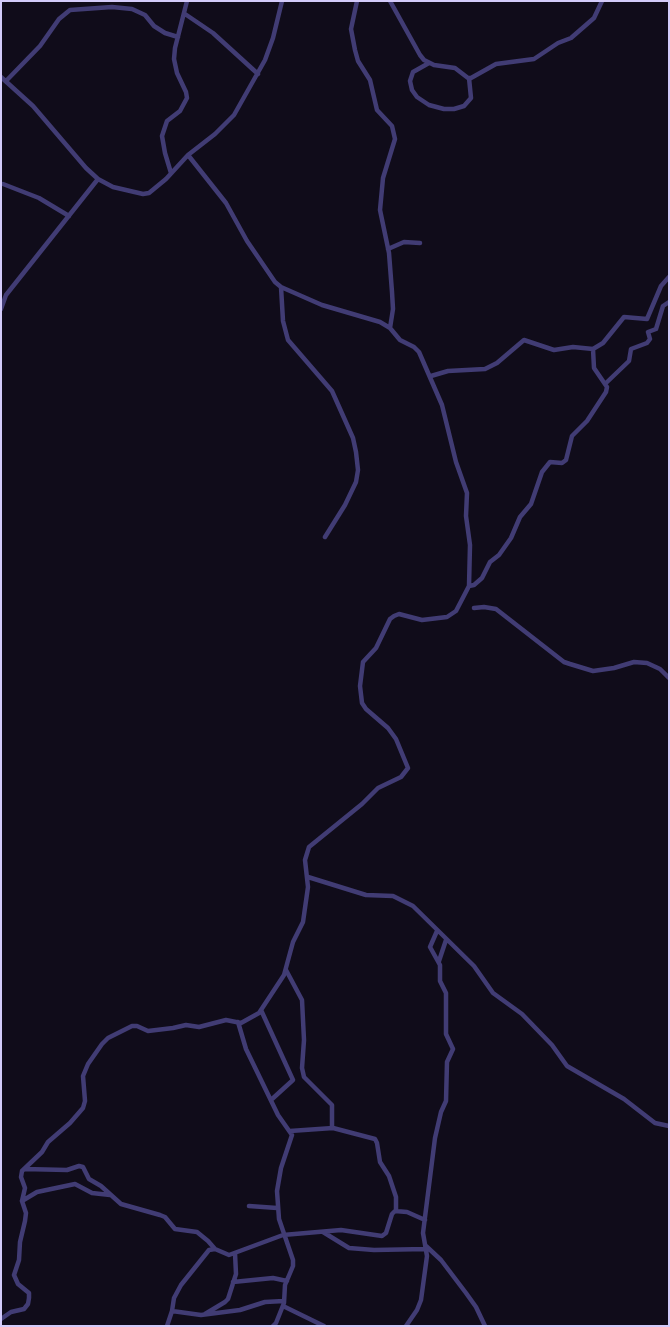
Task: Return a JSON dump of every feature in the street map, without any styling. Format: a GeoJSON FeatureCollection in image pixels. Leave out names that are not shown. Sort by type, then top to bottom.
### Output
{"type":"FeatureCollection","features":[{"type":"Feature","properties":{"kind":"street"},"geometry":{"type":"LineString","coordinates":[[171,173],[162,143],[163,130],[167,121],[182,108],[187,98],[186,92],[177,73],[174,59],[187,1]]}},
{"type":"Feature","properties":{"kind":"street"},"geometry":{"type":"LineString","coordinates":[[1,77],[33,106],[86,168],[98,179],[113,188],[143,194],[153,190],[188,155],[218,131],[234,115],[258,74],[269,49],[282,1]]}},
{"type":"Feature","properties":{"kind":"street"},"geometry":{"type":"LineString","coordinates":[[357,1],[351,29],[358,61],[370,80],[376,106],[392,126],[395,139],[383,178],[381,192],[381,217],[388,249],[393,309],[390,328]]}},
{"type":"Feature","properties":{"kind":"street"},"geometry":{"type":"LineString","coordinates":[[390,1],[420,55],[429,63],[455,68],[469,78],[471,98],[464,106],[454,109],[444,108],[429,105],[417,97],[412,90],[410,81],[414,72],[429,63]]}},
{"type":"Feature","properties":{"kind":"street"},"geometry":{"type":"LineString","coordinates":[[469,78],[496,64],[510,64],[541,56],[558,43],[571,38],[585,27],[594,18],[602,1]]}},
{"type":"Feature","properties":{"kind":"street"},"geometry":{"type":"LineString","coordinates":[[6,81],[40,46],[59,18],[70,10],[112,7],[132,9],[145,15],[154,26],[165,33],[178,37]]}},
{"type":"Feature","properties":{"kind":"street"},"geometry":{"type":"LineString","coordinates":[[185,14],[213,33],[258,74]]}},
{"type":"Feature","properties":{"kind":"street"},"geometry":{"type":"LineString","coordinates":[[1,1319],[11,1312],[24,1309],[28,1304],[29,1298],[28,1292],[18,1284],[14,1275],[20,1260],[20,1242],[26,1212],[22,1201],[25,1188],[22,1174],[24,1169],[42,1152],[52,1138],[70,1123],[83,1108],[85,1101],[84,1072],[96,1052],[108,1038],[132,1026],[137,1026],[148,1031],[186,1025],[199,1027],[226,1020],[238,1022],[246,1021],[261,1010],[286,970],[293,942],[303,922],[308,887],[305,860],[309,847],[312,843],[362,804],[378,788],[401,777],[408,768],[396,739],[388,728],[366,709],[362,702],[360,686],[363,662],[376,648],[390,619],[394,616],[399,614],[422,620],[447,617],[456,611],[470,586],[470,545],[466,516],[467,493],[458,470],[442,405],[431,376],[419,352],[414,347],[400,340],[390,328],[374,319],[327,307],[282,287],[275,282],[247,241],[220,195],[188,155]]}},
{"type":"Feature","properties":{"kind":"street"},"geometry":{"type":"LineString","coordinates":[[1,308],[6,295],[98,179]]}},
{"type":"Feature","properties":{"kind":"street"},"geometry":{"type":"LineString","coordinates":[[3,184],[39,198],[69,216]]}},
{"type":"Feature","properties":{"kind":"street"},"geometry":{"type":"LineString","coordinates":[[388,249],[404,242],[420,243]]}},
{"type":"Feature","properties":{"kind":"street"},"geometry":{"type":"LineString","coordinates":[[431,376],[448,371],[485,369],[497,363],[524,340],[554,350],[573,348],[593,349],[604,343],[624,317],[647,319],[661,286],[669,277]]}},
{"type":"Feature","properties":{"kind":"street"},"geometry":{"type":"LineString","coordinates":[[282,287],[283,321],[288,340],[332,391],[353,438],[356,452],[358,470],[356,482],[345,505],[325,537]]}},
{"type":"Feature","properties":{"kind":"street"},"geometry":{"type":"LineString","coordinates":[[605,384],[629,361],[631,349],[646,343],[650,339],[648,333],[656,329],[662,308],[667,302],[669,302]]}},
{"type":"Feature","properties":{"kind":"street"},"geometry":{"type":"LineString","coordinates":[[470,586],[474,585],[482,578],[490,562],[499,555],[511,538],[520,517],[531,504],[542,472],[550,462],[562,463],[566,460],[572,436],[587,421],[603,397],[607,387],[594,368],[593,349]]}},
{"type":"Feature","properties":{"kind":"street"},"geometry":{"type":"LineString","coordinates":[[474,608],[484,607],[496,609],[564,662],[582,666],[593,671],[614,668],[634,662],[646,663],[660,669],[669,678]]}},
{"type":"Feature","properties":{"kind":"street"},"geometry":{"type":"LineString","coordinates":[[308,877],[366,895],[393,896],[413,906],[474,966],[493,993],[522,1014],[552,1045],[567,1066],[624,1099],[655,1123],[669,1126]]}},
{"type":"Feature","properties":{"kind":"street"},"geometry":{"type":"LineString","coordinates":[[437,931],[430,947],[439,961]]}},
{"type":"Feature","properties":{"kind":"street"},"geometry":{"type":"LineString","coordinates":[[406,1326],[417,1310],[421,1300],[427,1256],[423,1233],[435,1138],[447,1095],[445,1078],[447,1062],[453,1048],[446,1034],[446,993],[440,981],[439,961],[446,940]]}},
{"type":"Feature","properties":{"kind":"street"},"geometry":{"type":"LineString","coordinates":[[286,970],[302,1000],[304,1040],[302,1068],[304,1077],[332,1105],[332,1128]]}},
{"type":"Feature","properties":{"kind":"street"},"geometry":{"type":"LineString","coordinates":[[261,1010],[292,1080],[271,1100]]}},
{"type":"Feature","properties":{"kind":"street"},"geometry":{"type":"LineString","coordinates":[[238,1022],[246,1050],[278,1115],[290,1131],[292,1139],[281,1168],[277,1191],[277,1208],[283,1235],[293,1260],[293,1266],[284,1290],[283,1303],[276,1323],[273,1326]]}},
{"type":"Feature","properties":{"kind":"street"},"geometry":{"type":"LineString","coordinates":[[24,1169],[67,1170],[81,1166],[85,1169],[89,1179],[101,1186],[110,1195],[128,1207],[160,1214],[165,1217],[175,1229],[201,1235],[215,1249],[229,1255],[283,1235],[341,1230],[382,1236],[386,1233],[392,1214],[396,1210],[396,1197],[388,1176],[380,1162],[376,1140],[332,1128],[290,1131]]}},
{"type":"Feature","properties":{"kind":"street"},"geometry":{"type":"LineString","coordinates":[[22,1201],[37,1192],[75,1184],[92,1193],[110,1195]]}},
{"type":"Feature","properties":{"kind":"street"},"geometry":{"type":"LineString","coordinates":[[249,1206],[277,1208]]}},
{"type":"Feature","properties":{"kind":"street"},"geometry":{"type":"LineString","coordinates":[[396,1210],[406,1212],[425,1220]]}},
{"type":"Feature","properties":{"kind":"street"},"geometry":{"type":"LineString","coordinates":[[323,1232],[349,1248],[374,1250],[426,1248],[441,1260],[466,1293],[485,1326]]}},
{"type":"Feature","properties":{"kind":"street"},"geometry":{"type":"LineString","coordinates":[[167,1326],[172,1311],[173,1301],[181,1285],[206,1252],[215,1249]]}},
{"type":"Feature","properties":{"kind":"street"},"geometry":{"type":"LineString","coordinates":[[203,1315],[225,1302],[236,1274],[235,1253]]}},
{"type":"Feature","properties":{"kind":"street"},"geometry":{"type":"LineString","coordinates":[[233,1282],[273,1278],[287,1281]]}},
{"type":"Feature","properties":{"kind":"street"},"geometry":{"type":"LineString","coordinates":[[172,1311],[192,1315],[203,1315],[240,1310],[265,1302],[283,1303],[324,1326]]}}]}
